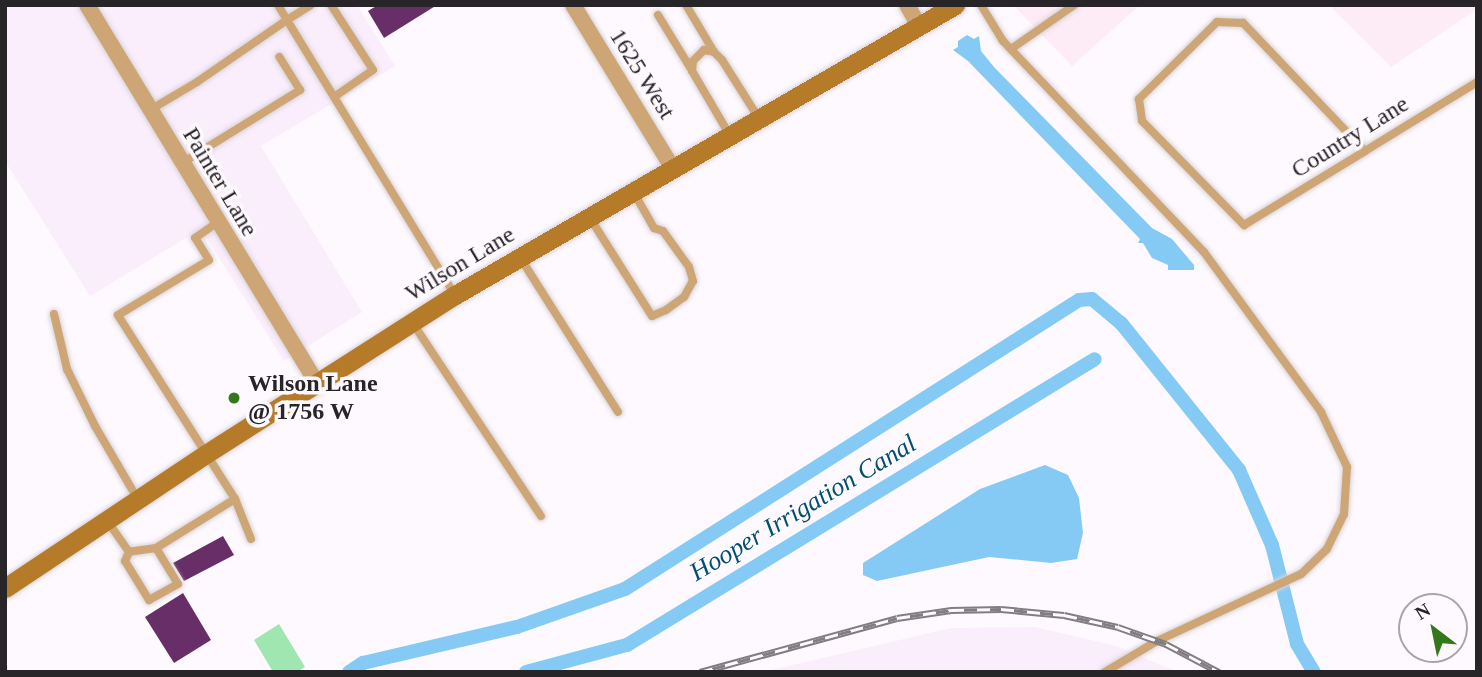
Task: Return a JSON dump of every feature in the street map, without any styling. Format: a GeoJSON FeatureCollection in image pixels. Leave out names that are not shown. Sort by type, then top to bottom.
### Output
{"type":"FeatureCollection","features":[{"type":"Feature","properties":{"kind":"main road","name":"Wilson Lane"},"geometry":{"type":"LineString","coordinates":[[5,588],[316,382],[455,295],[955,5]]}},
{"type":"Feature","properties":{"kind":"street","name":"Painter Lane"},"geometry":{"type":"LineString","coordinates":[[86,5],[316,382]]}},
{"type":"Feature","properties":{"kind":"street","name":"1625 West"},"geometry":{"type":"LineString","coordinates":[[573,5],[672,167]]}},
{"type":"Feature","properties":{"kind":"street"},"geometry":{"type":"LineString","coordinates":[[907,5],[919,26]]}},
{"type":"Feature","properties":{"kind":"lane"},"geometry":{"type":"LineString","coordinates":[[278,5],[455,295]]}},
{"type":"Feature","properties":{"kind":"lane"},"geometry":{"type":"LineString","coordinates":[[150,110],[197,82],[311,5]]}},
{"type":"Feature","properties":{"kind":"lane"},"geometry":{"type":"LineString","coordinates":[[331,5],[373,70],[334,96]]}},
{"type":"Feature","properties":{"kind":"lane"},"geometry":{"type":"LineString","coordinates":[[686,5],[758,117]]}},
{"type":"Feature","properties":{"kind":"lane"},"geometry":{"type":"LineString","coordinates":[[981,5],[1011,49],[1204,252],[1321,412],[1347,467],[1344,514],[1327,549],[1301,574],[1157,641],[1105,672]]}},
{"type":"Feature","properties":{"kind":"lane"},"geometry":{"type":"LineString","coordinates":[[1011,49],[1074,5]]}},
{"type":"Feature","properties":{"kind":"lane"},"geometry":{"type":"LineString","coordinates":[[658,15],[729,134]]}},
{"type":"Feature","properties":{"kind":"lane","name":"Country Lane"},"geometry":{"type":"LineString","coordinates":[[1365,151],[1243,23],[1217,22],[1139,99],[1142,121],[1244,225],[1365,151],[1477,82]]}},
{"type":"Feature","properties":{"kind":"lane"},"geometry":{"type":"LineString","coordinates":[[692,71],[692,61],[697,55],[704,50],[714,51]]}},
{"type":"Feature","properties":{"kind":"lane"},"geometry":{"type":"LineString","coordinates":[[182,163],[300,90],[279,57]]}},
{"type":"Feature","properties":{"kind":"lane"},"geometry":{"type":"LineString","coordinates":[[589,215],[652,316],[666,310],[684,296],[692,281],[689,267],[663,231],[654,228],[632,190]]}},
{"type":"Feature","properties":{"kind":"lane"},"geometry":{"type":"LineString","coordinates":[[218,222],[195,238],[209,260],[118,315],[235,499],[251,539]]}},
{"type":"Feature","properties":{"kind":"lane"},"geometry":{"type":"LineString","coordinates":[[520,256],[618,412]]}},
{"type":"Feature","properties":{"kind":"lane"},"geometry":{"type":"LineString","coordinates":[[54,314],[67,369],[95,426],[138,498]]}},
{"type":"Feature","properties":{"kind":"lane"},"geometry":{"type":"LineString","coordinates":[[412,322],[541,516]]}},
{"type":"Feature","properties":{"kind":"lane"},"geometry":{"type":"LineString","coordinates":[[129,552],[156,548],[235,499]]}},
{"type":"Feature","properties":{"kind":"lane"},"geometry":{"type":"LineString","coordinates":[[106,519],[129,552]]}},
{"type":"Feature","properties":{"kind":"lane"},"geometry":{"type":"LineString","coordinates":[[129,552],[125,561],[149,600],[177,584],[156,548]]}},
{"type":"Feature","properties":{"kind":"shaded area"},"geometry":{"type":"Polygon","coordinates":[[[5,5],[357,5],[395,66],[261,146],[362,312],[284,361],[201,229],[90,296],[5,161],[5,5]]]}},
{"type":"Feature","properties":{"kind":"shaded area"},"geometry":{"type":"Polygon","coordinates":[[[1013,5],[1140,5],[1072,66],[1013,5]]]}},
{"type":"Feature","properties":{"kind":"shaded area"},"geometry":{"type":"Polygon","coordinates":[[[1329,5],[1477,5],[1477,9],[1391,67],[1329,5]]]}},
{"type":"Feature","properties":{"kind":"shaded area"},"geometry":{"type":"Polygon","coordinates":[[[1035,627],[1116,646],[1177,672],[763,672],[951,628],[1035,627]]]}},
{"type":"Feature","properties":{"kind":"green space"},"geometry":{"type":"Polygon","coordinates":[[[279,624],[305,667],[297,672],[273,672],[254,640],[279,624]]]}},
{"type":"Feature","properties":{"kind":"water"},"geometry":{"type":"Polygon","coordinates":[[[967,35],[974,39],[979,36],[981,51],[994,67],[1152,228],[1172,239],[1194,265],[1194,270],[1168,270],[1168,265],[1152,258],[1143,243],[1138,243],[1140,239],[968,61],[953,50],[958,47],[958,41],[967,35]]]}},
{"type":"Feature","properties":{"kind":"water"},"geometry":{"type":"Polygon","coordinates":[[[1045,465],[1068,475],[1079,498],[1083,533],[1077,559],[1051,563],[989,557],[877,581],[863,575],[863,563],[980,489],[1045,465]]]}},
{"type":"Feature","properties":{"kind":"building"},"geometry":{"type":"Polygon","coordinates":[[[378,5],[437,5],[384,38],[368,11],[378,5]]]}},
{"type":"Feature","properties":{"kind":"building"},"geometry":{"type":"Polygon","coordinates":[[[223,536],[234,555],[184,581],[173,563],[223,536]]]}},
{"type":"Feature","properties":{"kind":"building"},"geometry":{"type":"Polygon","coordinates":[[[183,593],[211,640],[174,663],[145,617],[183,593]]]}},
{"type":"Feature","properties":{"kind":"waterway"},"geometry":{"type":"LineString","coordinates":[[349,672],[363,663],[517,627],[625,589],[1079,300],[1092,299],[1121,323],[1239,470],[1272,545],[1297,644],[1314,672]]}},
{"type":"Feature","properties":{"kind":"waterway","name":"Hooper Irrigation Canal"},"geometry":{"type":"LineString","coordinates":[[526,672],[627,645],[1095,359]]}},
{"type":"Feature","properties":{"kind":"railway"},"geometry":{"type":"LineString","coordinates":[[700,672],[897,618],[951,610],[1001,609],[1064,615],[1118,627],[1166,644],[1219,672]]}},
{"type":"Feature","properties":{"kind":"place","name":"Wilson Lane @ 1756 W"},"geometry":{"type":"Point","coordinates":[234,398]}}]}
